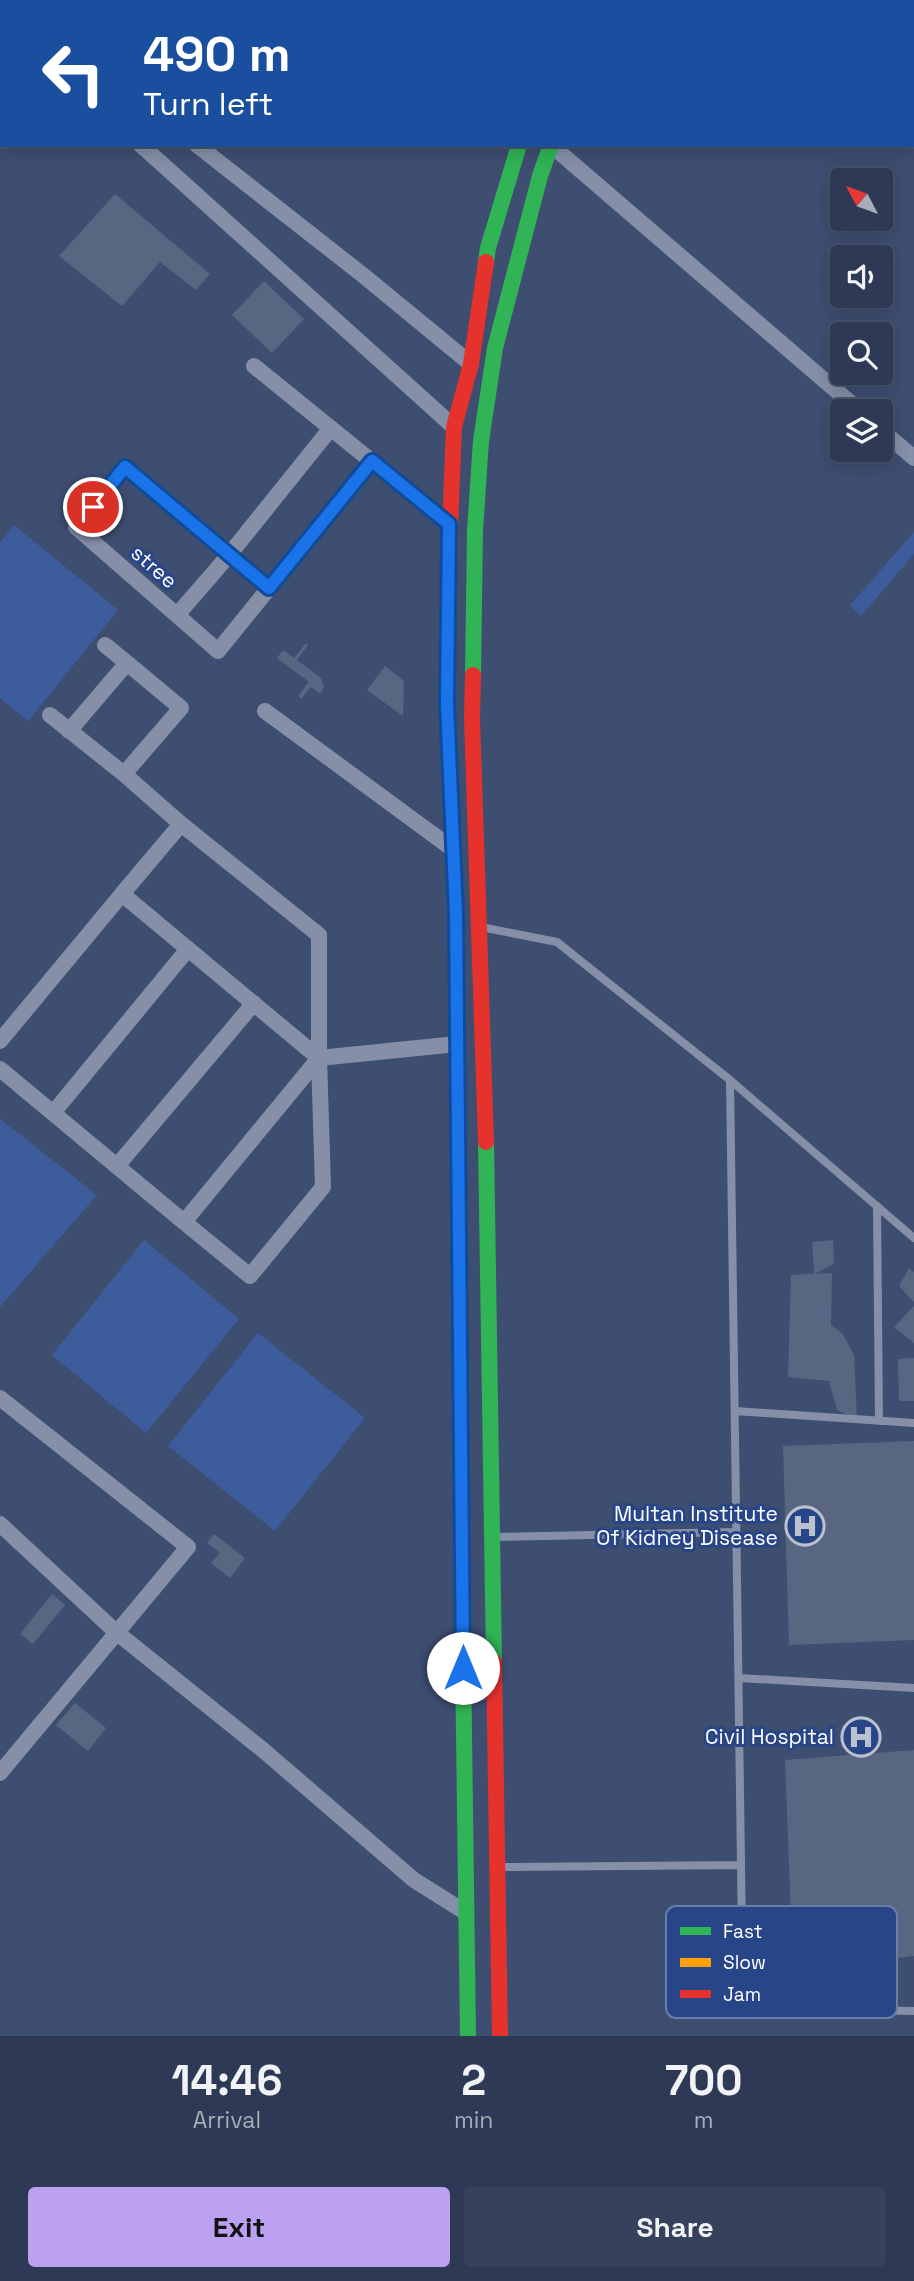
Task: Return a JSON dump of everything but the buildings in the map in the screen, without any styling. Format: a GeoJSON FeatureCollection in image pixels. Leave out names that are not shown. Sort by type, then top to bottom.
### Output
{"type":"FeatureCollection","features":[{"type":"Feature","properties":{"kind":"highway"},"geometry":{"type":"LineString","coordinates":[[468,2036],[454,850],[447,704],[449,524],[454,427],[471,363],[488,248],[518,147]]}},
{"type":"Feature","properties":{"kind":"highway"},"geometry":{"type":"LineString","coordinates":[[500,2036],[487,1175],[472,718],[475,530],[481,441],[495,348],[540,176],[550,147]]}},
{"type":"Feature","properties":{"kind":"street"},"geometry":{"type":"LineString","coordinates":[[143,147],[454,427]]}},
{"type":"Feature","properties":{"kind":"street"},"geometry":{"type":"LineString","coordinates":[[200,147],[471,363]]}},
{"type":"Feature","properties":{"kind":"street"},"geometry":{"type":"LineString","coordinates":[[553,147],[846,399]]}},
{"type":"Feature","properties":{"kind":"street"},"geometry":{"type":"LineString","coordinates":[[254,366],[449,524]]}},
{"type":"Feature","properties":{"kind":"street"},"geometry":{"type":"LineString","coordinates":[[177,615],[331,428]]}},
{"type":"Feature","properties":{"kind":"street"},"geometry":{"type":"LineString","coordinates":[[893,440],[914,458]]}},
{"type":"Feature","properties":{"kind":"street","name":"stree"},"geometry":{"type":"LineString","coordinates":[[269,588],[125,467],[76,527],[218,651],[372,461]]}},
{"type":"Feature","properties":{"kind":"street"},"geometry":{"type":"LineString","coordinates":[[105,645],[181,708],[124,774]]}},
{"type":"Feature","properties":{"kind":"street"},"geometry":{"type":"LineString","coordinates":[[69,731],[127,663]]}},
{"type":"Feature","properties":{"kind":"street"},"geometry":{"type":"LineString","coordinates":[[265,711],[454,850]]}},
{"type":"Feature","properties":{"kind":"street"},"geometry":{"type":"LineString","coordinates":[[0,1069],[250,1276],[323,1187],[319,935],[50,715]]}},
{"type":"Feature","properties":{"kind":"street"},"geometry":{"type":"LineString","coordinates":[[0,1041],[181,824]]}},
{"type":"Feature","properties":{"kind":"street"},"geometry":{"type":"LineString","coordinates":[[122,894],[319,1058]]}},
{"type":"Feature","properties":{"kind":"street"},"geometry":{"type":"LineString","coordinates":[[53,1113],[188,949]]}},
{"type":"Feature","properties":{"kind":"street"},"geometry":{"type":"LineString","coordinates":[[117,1166],[254,1003]]}},
{"type":"Feature","properties":{"kind":"street"},"geometry":{"type":"LineString","coordinates":[[184,1222],[319,1058],[457,1044]]}},
{"type":"Feature","properties":{"kind":"street"},"geometry":{"type":"LineString","coordinates":[[0,1398],[188,1547],[0,1773]]}},
{"type":"Feature","properties":{"kind":"street"},"geometry":{"type":"LineString","coordinates":[[0,1524],[116,1632],[263,1750],[414,1880],[465,1912]]}},
{"type":"Feature","properties":{"kind":"lane"},"geometry":{"type":"LineString","coordinates":[[479,927],[557,942],[730,1080],[914,1238]]}},
{"type":"Feature","properties":{"kind":"lane"},"geometry":{"type":"LineString","coordinates":[[730,1080],[742,1906]]}},
{"type":"Feature","properties":{"kind":"lane"},"geometry":{"type":"LineString","coordinates":[[877,1206],[879,1421]]}},
{"type":"Feature","properties":{"kind":"lane"},"geometry":{"type":"LineString","coordinates":[[735,1410],[914,1423]]}},
{"type":"Feature","properties":{"kind":"lane"},"geometry":{"type":"LineString","coordinates":[[492,1538],[736,1532]]}},
{"type":"Feature","properties":{"kind":"lane"},"geometry":{"type":"LineString","coordinates":[[739,1678],[914,1688]]}},
{"type":"Feature","properties":{"kind":"lane"},"geometry":{"type":"LineString","coordinates":[[498,1867],[741,1866]]}},
{"type":"Feature","properties":{"kind":"shaded area"},"geometry":{"type":"Polygon","coordinates":[[[14,525],[118,610],[28,721],[0,698],[0,543],[14,525]]]}},
{"type":"Feature","properties":{"kind":"shaded area"},"geometry":{"type":"Polygon","coordinates":[[[914,532],[914,554],[861,616],[850,605],[914,532]]]}},
{"type":"Feature","properties":{"kind":"shaded area"},"geometry":{"type":"Polygon","coordinates":[[[0,1119],[97,1195],[0,1307],[0,1119]]]}},
{"type":"Feature","properties":{"kind":"shaded area"},"geometry":{"type":"Polygon","coordinates":[[[144,1240],[239,1319],[146,1433],[52,1355],[144,1240]]]}},
{"type":"Feature","properties":{"kind":"shaded area"},"geometry":{"type":"Polygon","coordinates":[[[258,1333],[365,1418],[275,1531],[168,1446],[258,1333]]]}},
{"type":"Feature","properties":{"kind":"traffic: fast"},"geometry":{"type":"LineString","coordinates":[[486,262],[518,147]]}},
{"type":"Feature","properties":{"kind":"traffic: fast"},"geometry":{"type":"LineString","coordinates":[[473,675],[475,530],[481,441],[495,348],[540,176],[550,147]]}},
{"type":"Feature","properties":{"kind":"traffic: fast"},"geometry":{"type":"LineString","coordinates":[[486,1142],[494,1662]]}},
{"type":"Feature","properties":{"kind":"traffic: fast"},"geometry":{"type":"LineString","coordinates":[[461,1506],[468,2036]]}},
{"type":"Feature","properties":{"kind":"traffic: slow"},"geometry":{"type":"LineString","coordinates":[[447,693],[456,914],[457,1017]]}},
{"type":"Feature","properties":{"kind":"traffic: jam"},"geometry":{"type":"LineString","coordinates":[[447,693],[447,603],[454,427],[471,364],[486,262]]}},
{"type":"Feature","properties":{"kind":"traffic: jam"},"geometry":{"type":"LineString","coordinates":[[473,675],[472,718],[486,1142]]}},
{"type":"Feature","properties":{"kind":"traffic: jam"},"geometry":{"type":"LineString","coordinates":[[457,1017],[461,1506]]}},
{"type":"Feature","properties":{"kind":"traffic: jam"},"geometry":{"type":"LineString","coordinates":[[494,1662],[500,2036]]}},
{"type":"Feature","properties":{"kind":"place","name":"Multan Institute Of Kidney Disease"},"geometry":{"type":"Point","coordinates":[805,1526]}},
{"type":"Feature","properties":{"kind":"place","name":"Civil Hospital"},"geometry":{"type":"Point","coordinates":[861,1737]}},
{"type":"Feature","properties":{"kind":"route"},"geometry":{"type":"LineString","coordinates":[[93,507],[125,467],[269,588],[372,461],[449,524],[447,704],[456,914],[463,1668]]}}]}
